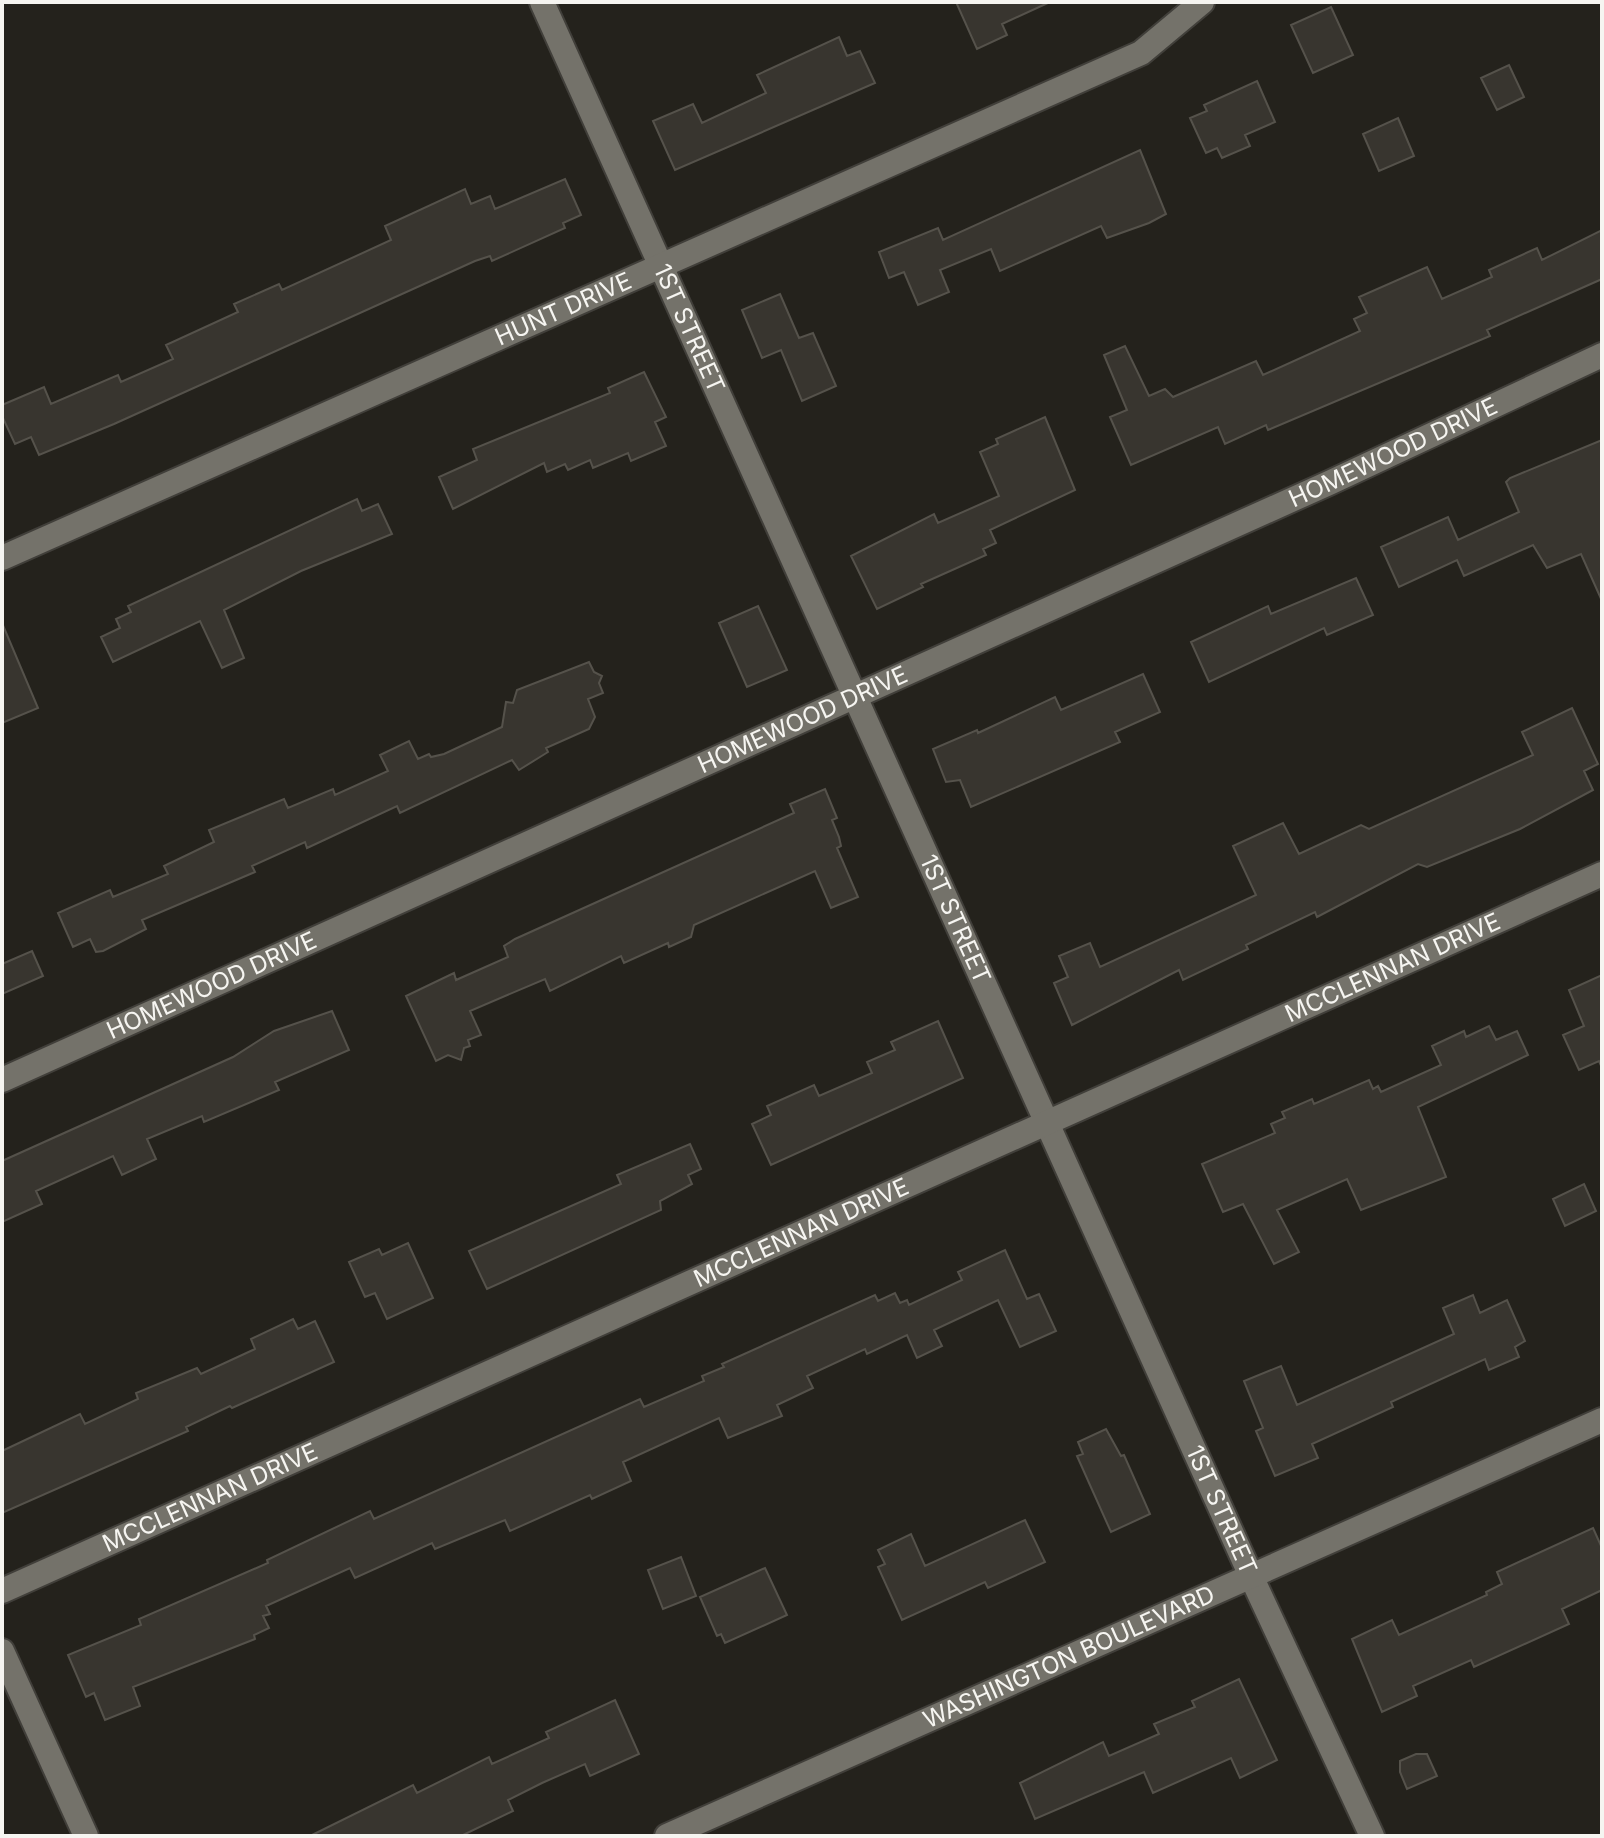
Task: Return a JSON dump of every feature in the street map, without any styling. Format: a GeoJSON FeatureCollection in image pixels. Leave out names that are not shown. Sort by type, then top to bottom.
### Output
{"type":"FeatureCollection","features":[{"type":"Feature","properties":{"kind":"street","name":"1ST STREET"},"geometry":{"type":"LineString","coordinates":[[542,2],[1251,1576],[1372,1836]]}},
{"type":"Feature","properties":{"kind":"street","name":"HUNT DRIVE"},"geometry":{"type":"LineString","coordinates":[[2,558],[1141,53],[1202,2]]}},
{"type":"Feature","properties":{"kind":"street","name":"HOMEWOOD DRIVE"},"geometry":{"type":"LineString","coordinates":[[2,1080],[1329,483],[1602,355]]}},
{"type":"Feature","properties":{"kind":"street","name":"MCCLENNAN DRIVE"},"geometry":{"type":"LineString","coordinates":[[2,1591],[1602,874]]}},
{"type":"Feature","properties":{"kind":"street","name":"WASHINGTON BOULEVARD"},"geometry":{"type":"LineString","coordinates":[[667,1836],[1602,1420]]}},
{"type":"Feature","properties":{"kind":"street"},"geometry":{"type":"LineString","coordinates":[[2,1651],[86,1836]]}},
{"type":"Feature","properties":{"kind":"building"},"geometry":{"type":"Polygon","coordinates":[[[956,2],[1050,2],[1002,24],[1007,35],[977,49],[956,2]]]}},
{"type":"Feature","properties":{"kind":"building"},"geometry":{"type":"Polygon","coordinates":[[[1331,7],[1353,55],[1313,73],[1291,25],[1331,7]]]}},
{"type":"Feature","properties":{"kind":"building"},"geometry":{"type":"Polygon","coordinates":[[[839,37],[847,56],[860,51],[875,83],[675,170],[653,121],[693,104],[702,123],[766,93],[757,75],[839,37]]]}},
{"type":"Feature","properties":{"kind":"building"},"geometry":{"type":"Polygon","coordinates":[[[1509,65],[1524,97],[1497,110],[1481,78],[1509,65]]]}},
{"type":"Feature","properties":{"kind":"building"},"geometry":{"type":"Polygon","coordinates":[[[1257,81],[1275,122],[1245,135],[1250,146],[1222,158],[1217,148],[1206,153],[1190,118],[1207,111],[1204,105],[1257,81]]]}},
{"type":"Feature","properties":{"kind":"building"},"geometry":{"type":"Polygon","coordinates":[[[1398,118],[1414,156],[1379,171],[1363,134],[1398,118]]]}},
{"type":"Feature","properties":{"kind":"building"},"geometry":{"type":"Polygon","coordinates":[[[1140,150],[1166,214],[1149,223],[1107,238],[1101,226],[1000,271],[991,249],[940,270],[949,292],[918,305],[904,272],[889,278],[879,252],[938,228],[943,240],[1140,150]]]}},
{"type":"Feature","properties":{"kind":"building"},"geometry":{"type":"Polygon","coordinates":[[[565,179],[581,215],[563,223],[565,228],[492,261],[490,256],[475,261],[114,424],[39,455],[31,437],[15,444],[2,416],[2,405],[44,387],[51,404],[118,375],[121,382],[173,359],[166,345],[238,312],[234,304],[279,284],[282,290],[391,240],[385,226],[465,189],[471,204],[490,196],[495,209],[565,179]]]}},
{"type":"Feature","properties":{"kind":"building"},"geometry":{"type":"Polygon","coordinates":[[[1602,230],[1602,279],[1487,330],[1490,336],[1268,430],[1266,425],[1225,444],[1218,427],[1131,465],[1110,417],[1127,410],[1104,355],[1125,346],[1149,396],[1165,389],[1173,397],[1256,361],[1263,375],[1360,331],[1354,319],[1367,313],[1359,297],[1427,267],[1442,299],[1492,277],[1489,270],[1537,248],[1542,260],[1602,230]]]}},
{"type":"Feature","properties":{"kind":"building"},"geometry":{"type":"Polygon","coordinates":[[[780,294],[799,338],[813,333],[836,386],[802,401],[781,350],[762,358],[742,310],[780,294]]]}},
{"type":"Feature","properties":{"kind":"building"},"geometry":{"type":"Polygon","coordinates":[[[644,372],[666,417],[655,422],[666,446],[631,461],[628,453],[593,468],[590,460],[568,470],[565,464],[547,472],[544,463],[453,509],[439,477],[477,460],[473,449],[610,393],[608,388],[644,372]]]}},
{"type":"Feature","properties":{"kind":"building"},"geometry":{"type":"Polygon","coordinates":[[[1045,417],[1075,490],[990,530],[996,543],[983,549],[986,555],[921,584],[923,587],[877,609],[851,556],[934,514],[938,523],[999,496],[980,452],[998,444],[996,439],[1045,417]]]}},
{"type":"Feature","properties":{"kind":"building"},"geometry":{"type":"Polygon","coordinates":[[[1602,440],[1602,601],[1581,554],[1547,568],[1533,545],[1464,576],[1457,560],[1399,587],[1381,547],[1448,517],[1458,540],[1519,512],[1506,482],[1510,478],[1602,440]]]}},
{"type":"Feature","properties":{"kind":"building"},"geometry":{"type":"Polygon","coordinates":[[[357,499],[362,511],[378,504],[392,534],[301,571],[224,610],[244,658],[222,668],[200,621],[113,662],[101,637],[120,628],[116,619],[131,612],[128,606],[357,499]]]}},
{"type":"Feature","properties":{"kind":"building"},"geometry":{"type":"Polygon","coordinates":[[[1356,578],[1373,615],[1327,635],[1324,628],[1209,682],[1191,642],[1268,606],[1271,614],[1356,578]]]}},
{"type":"Feature","properties":{"kind":"building"},"geometry":{"type":"Polygon","coordinates":[[[758,606],[787,670],[747,687],[719,623],[758,606]]]}},
{"type":"Feature","properties":{"kind":"building"},"geometry":{"type":"Polygon","coordinates":[[[2,623],[38,708],[2,723],[2,623]]]}},
{"type":"Feature","properties":{"kind":"building"},"geometry":{"type":"Polygon","coordinates":[[[589,662],[594,672],[602,676],[599,683],[603,693],[588,699],[595,717],[589,729],[546,748],[548,752],[519,770],[512,760],[400,813],[397,806],[307,848],[305,842],[252,866],[255,872],[142,920],[146,929],[103,951],[96,952],[90,939],[73,947],[58,913],[110,890],[113,897],[168,874],[164,866],[214,842],[209,830],[284,799],[288,808],[333,789],[335,795],[388,771],[380,755],[409,741],[418,759],[429,754],[431,757],[444,754],[502,727],[506,702],[513,703],[517,690],[589,662]]]}},
{"type":"Feature","properties":{"kind":"building"},"geometry":{"type":"Polygon","coordinates":[[[1143,674],[1160,712],[1115,732],[1120,742],[971,807],[960,780],[946,782],[933,749],[977,730],[978,733],[1055,697],[1061,710],[1143,674]]]}},
{"type":"Feature","properties":{"kind":"building"},"geometry":{"type":"Polygon","coordinates":[[[1572,708],[1598,764],[1584,771],[1593,790],[1520,829],[1427,867],[1418,864],[1317,917],[1315,912],[1246,945],[1248,949],[1183,980],[1179,970],[1072,1025],[1054,983],[1068,977],[1059,956],[1090,943],[1100,967],[1256,895],[1233,846],[1283,823],[1299,854],[1361,825],[1369,829],[1533,755],[1522,732],[1572,708]]]}},
{"type":"Feature","properties":{"kind":"building"},"geometry":{"type":"Polygon","coordinates":[[[825,789],[837,818],[832,820],[841,846],[837,848],[858,897],[831,908],[815,871],[694,925],[691,937],[669,947],[668,943],[624,963],[621,956],[550,991],[545,979],[470,1011],[481,1035],[468,1040],[470,1046],[464,1048],[461,1060],[448,1055],[436,1061],[406,996],[454,973],[456,980],[508,957],[504,946],[515,939],[794,813],[790,804],[825,789]]]}},
{"type":"Feature","properties":{"kind":"building"},"geometry":{"type":"Polygon","coordinates":[[[32,951],[43,976],[2,994],[2,964],[32,951]]]}},
{"type":"Feature","properties":{"kind":"building"},"geometry":{"type":"Polygon","coordinates":[[[1602,975],[1602,1068],[1599,1061],[1579,1070],[1563,1035],[1584,1026],[1569,990],[1602,975]]]}},
{"type":"Feature","properties":{"kind":"building"},"geometry":{"type":"Polygon","coordinates":[[[332,1011],[349,1050],[275,1082],[279,1090],[204,1122],[202,1116],[147,1139],[156,1159],[122,1175],[113,1156],[36,1191],[42,1204],[2,1222],[2,1161],[233,1057],[274,1031],[332,1011]]]}},
{"type":"Feature","properties":{"kind":"building"},"geometry":{"type":"Polygon","coordinates":[[[938,1021],[963,1078],[771,1165],[752,1124],[771,1115],[767,1106],[814,1085],[819,1096],[872,1073],[867,1062],[895,1050],[891,1042],[938,1021]]]}},
{"type":"Feature","properties":{"kind":"building"},"geometry":{"type":"Polygon","coordinates":[[[1489,1026],[1496,1040],[1517,1031],[1528,1055],[1418,1107],[1446,1177],[1361,1210],[1347,1179],[1277,1210],[1299,1252],[1274,1264],[1243,1204],[1223,1212],[1202,1164],[1275,1133],[1271,1124],[1285,1118],[1282,1112],[1312,1099],[1314,1104],[1369,1080],[1373,1089],[1378,1086],[1381,1092],[1441,1065],[1432,1046],[1464,1031],[1466,1037],[1489,1026]]]}},
{"type":"Feature","properties":{"kind":"building"},"geometry":{"type":"Polygon","coordinates":[[[690,1144],[701,1169],[688,1175],[692,1184],[660,1201],[661,1210],[487,1289],[469,1251],[621,1184],[617,1175],[690,1144]]]}},
{"type":"Feature","properties":{"kind":"building"},"geometry":{"type":"Polygon","coordinates":[[[1584,1184],[1596,1211],[1565,1226],[1553,1199],[1584,1184]]]}},
{"type":"Feature","properties":{"kind":"building"},"geometry":{"type":"Polygon","coordinates":[[[408,1243],[433,1298],[387,1319],[375,1293],[365,1297],[349,1262],[379,1249],[382,1255],[408,1243]]]}},
{"type":"Feature","properties":{"kind":"building"},"geometry":{"type":"Polygon","coordinates":[[[1005,1250],[1027,1299],[1039,1294],[1056,1331],[1020,1347],[998,1300],[934,1330],[942,1346],[917,1358],[907,1335],[867,1354],[865,1349],[807,1376],[813,1388],[777,1405],[782,1416],[728,1438],[719,1418],[623,1462],[631,1481],[592,1499],[590,1495],[510,1531],[505,1520],[435,1549],[432,1543],[355,1578],[350,1568],[266,1606],[270,1614],[263,1616],[269,1628],[254,1635],[255,1639],[133,1687],[140,1706],[105,1720],[94,1693],[86,1697],[68,1655],[141,1625],[139,1619],[268,1563],[267,1560],[370,1511],[374,1519],[640,1399],[644,1407],[704,1381],[702,1376],[724,1367],[722,1364],[875,1295],[878,1301],[895,1293],[900,1303],[907,1300],[909,1305],[962,1280],[958,1272],[1005,1250]]]}},
{"type":"Feature","properties":{"kind":"building"},"geometry":{"type":"Polygon","coordinates":[[[1473,1295],[1480,1313],[1507,1300],[1525,1341],[1515,1347],[1519,1357],[1489,1370],[1485,1359],[1391,1402],[1393,1407],[1312,1444],[1318,1458],[1275,1476],[1256,1431],[1263,1428],[1244,1381],[1281,1366],[1297,1405],[1454,1334],[1443,1308],[1473,1295]]]}},
{"type":"Feature","properties":{"kind":"building"},"geometry":{"type":"Polygon","coordinates":[[[293,1319],[298,1329],[315,1321],[334,1362],[232,1408],[230,1406],[186,1427],[188,1431],[2,1513],[2,1451],[80,1414],[85,1424],[138,1399],[136,1393],[197,1368],[201,1374],[255,1349],[251,1339],[293,1319]]]}},
{"type":"Feature","properties":{"kind":"building"},"geometry":{"type":"Polygon","coordinates":[[[1106,1429],[1121,1456],[1124,1455],[1150,1514],[1111,1532],[1077,1456],[1083,1454],[1078,1442],[1106,1429]]]}},
{"type":"Feature","properties":{"kind":"building"},"geometry":{"type":"Polygon","coordinates":[[[1025,1520],[1045,1562],[988,1588],[985,1582],[902,1620],[878,1567],[885,1564],[878,1550],[911,1534],[925,1566],[1025,1520]]]}},
{"type":"Feature","properties":{"kind":"building"},"geometry":{"type":"Polygon","coordinates":[[[1593,1528],[1602,1548],[1602,1590],[1562,1609],[1569,1624],[1474,1667],[1471,1660],[1413,1686],[1417,1696],[1382,1712],[1352,1639],[1392,1620],[1399,1635],[1487,1595],[1486,1592],[1502,1584],[1497,1572],[1593,1528]]]}},
{"type":"Feature","properties":{"kind":"building"},"geometry":{"type":"Polygon","coordinates":[[[681,1557],[696,1596],[663,1609],[648,1570],[681,1557]]]}},
{"type":"Feature","properties":{"kind":"building"},"geometry":{"type":"Polygon","coordinates":[[[765,1568],[787,1615],[725,1643],[721,1634],[717,1636],[700,1597],[765,1568]]]}},
{"type":"Feature","properties":{"kind":"building"},"geometry":{"type":"Polygon","coordinates":[[[1239,1679],[1277,1760],[1240,1778],[1231,1758],[1153,1793],[1144,1772],[1035,1819],[1020,1783],[1103,1742],[1109,1756],[1159,1734],[1154,1724],[1195,1707],[1192,1701],[1239,1679]]]}},
{"type":"Feature","properties":{"kind":"building"},"geometry":{"type":"Polygon","coordinates":[[[615,1700],[639,1754],[590,1776],[585,1764],[542,1783],[508,1800],[513,1811],[461,1836],[310,1836],[413,1785],[417,1793],[489,1757],[492,1764],[549,1738],[546,1732],[615,1700]]]}},
{"type":"Feature","properties":{"kind":"building"},"geometry":{"type":"Polygon","coordinates":[[[1416,1754],[1427,1754],[1437,1776],[1407,1789],[1400,1772],[1400,1761],[1416,1754]]]}}]}
